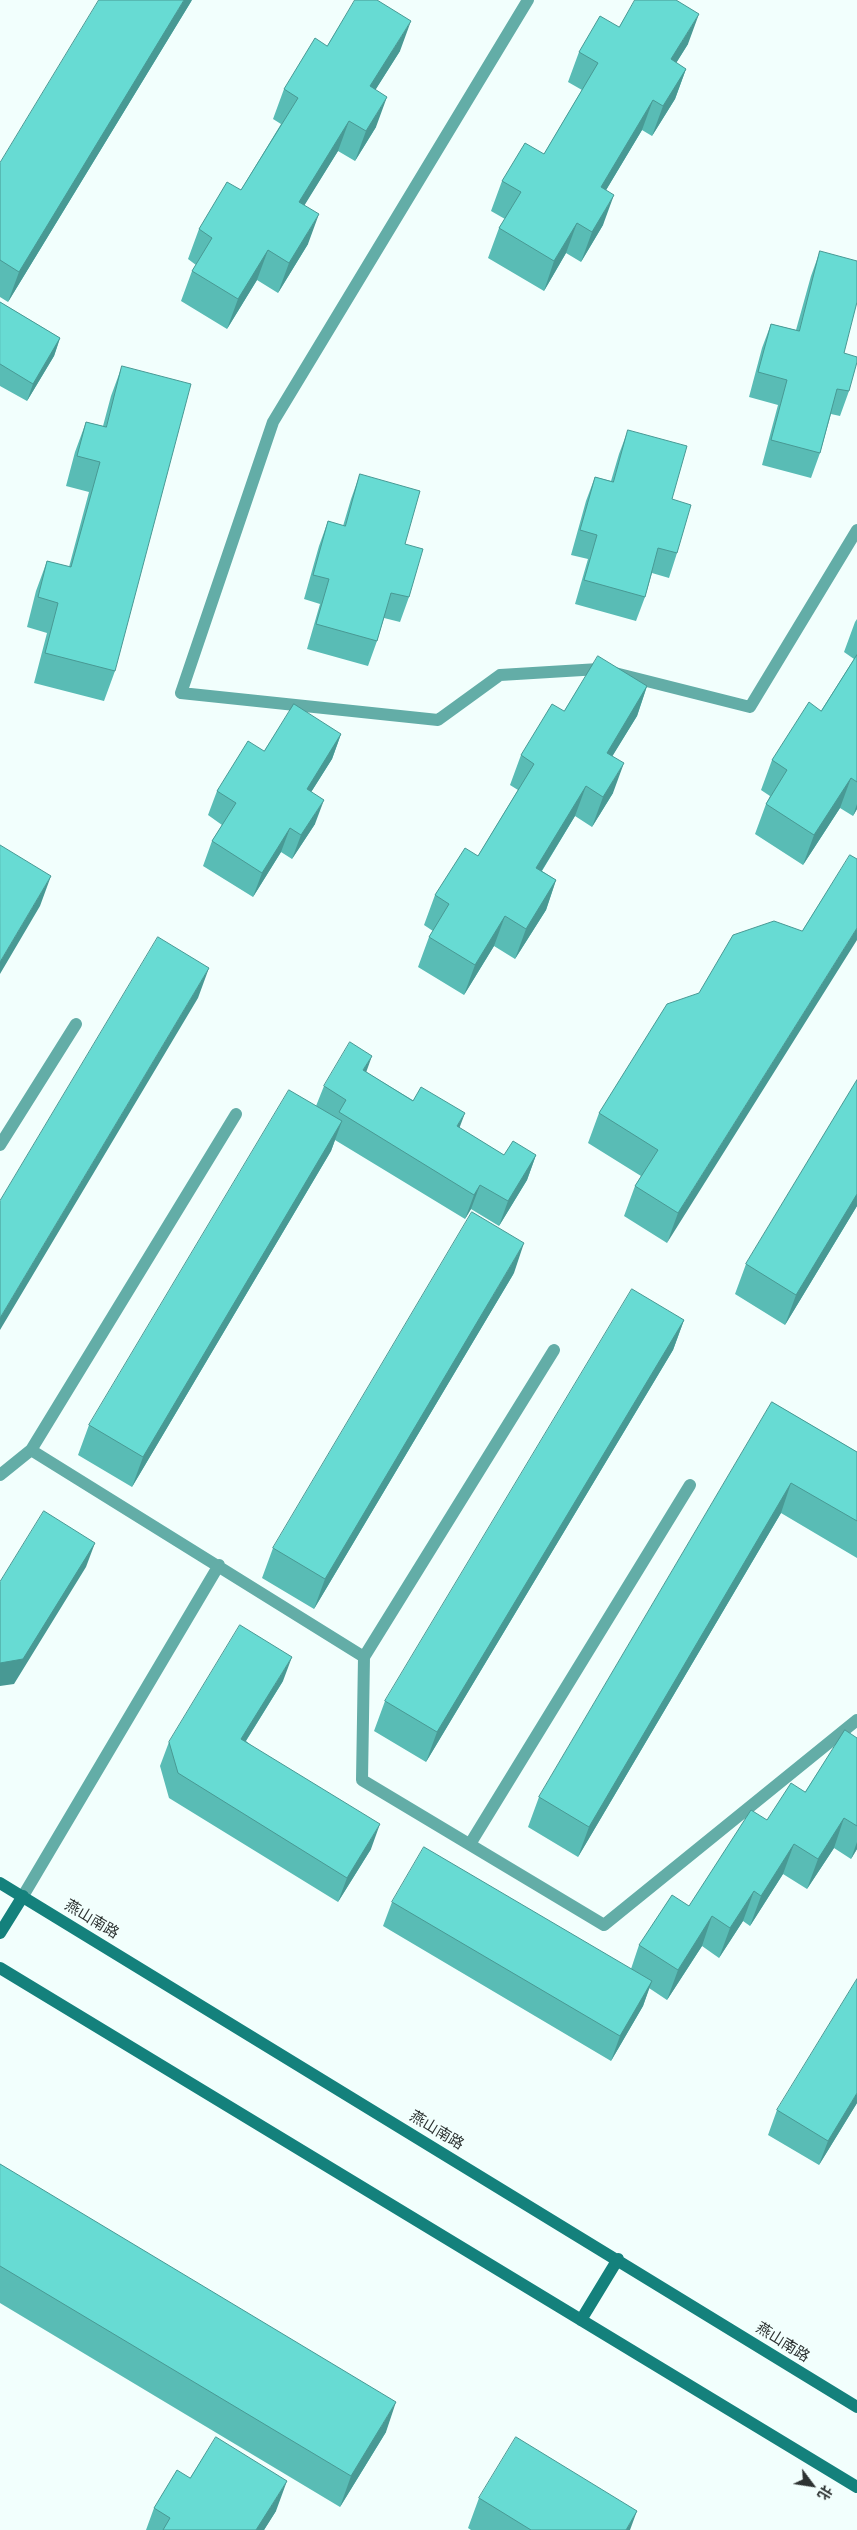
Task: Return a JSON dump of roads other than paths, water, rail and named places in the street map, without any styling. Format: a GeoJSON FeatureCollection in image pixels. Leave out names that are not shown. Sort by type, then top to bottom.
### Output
{"type":"FeatureCollection","features":[{"type":"Feature","properties":{"kind":"main road","name":"燕山南路"},"geometry":{"type":"LineString","coordinates":[[0,1882],[857,2407]]}},
{"type":"Feature","properties":{"kind":"main road"},"geometry":{"type":"LineString","coordinates":[[0,1933],[23,1896]]}},
{"type":"Feature","properties":{"kind":"main road"},"geometry":{"type":"LineString","coordinates":[[0,1968],[857,2488]]}},
{"type":"Feature","properties":{"kind":"main road"},"geometry":{"type":"LineString","coordinates":[[581,2320],[618,2259]]}},
{"type":"Feature","properties":{"kind":"street"},"geometry":{"type":"LineString","coordinates":[[528,0],[273,422],[181,693],[438,720],[500,675],[599,669],[750,707],[857,530]]}},
{"type":"Feature","properties":{"kind":"street"},"geometry":{"type":"LineString","coordinates":[[0,1145],[76,1024]]}},
{"type":"Feature","properties":{"kind":"street"},"geometry":{"type":"LineString","coordinates":[[0,1475],[31,1450],[236,1114]]}},
{"type":"Feature","properties":{"kind":"street"},"geometry":{"type":"LineString","coordinates":[[554,1350],[364,1657],[362,1780],[604,1925],[857,1720]]}},
{"type":"Feature","properties":{"kind":"street"},"geometry":{"type":"LineString","coordinates":[[31,1450],[219,1565],[364,1657]]}},
{"type":"Feature","properties":{"kind":"street"},"geometry":{"type":"LineString","coordinates":[[470,1844],[690,1485]]}},
{"type":"Feature","properties":{"kind":"street"},"geometry":{"type":"LineString","coordinates":[[23,1896],[219,1565]]}}]}
